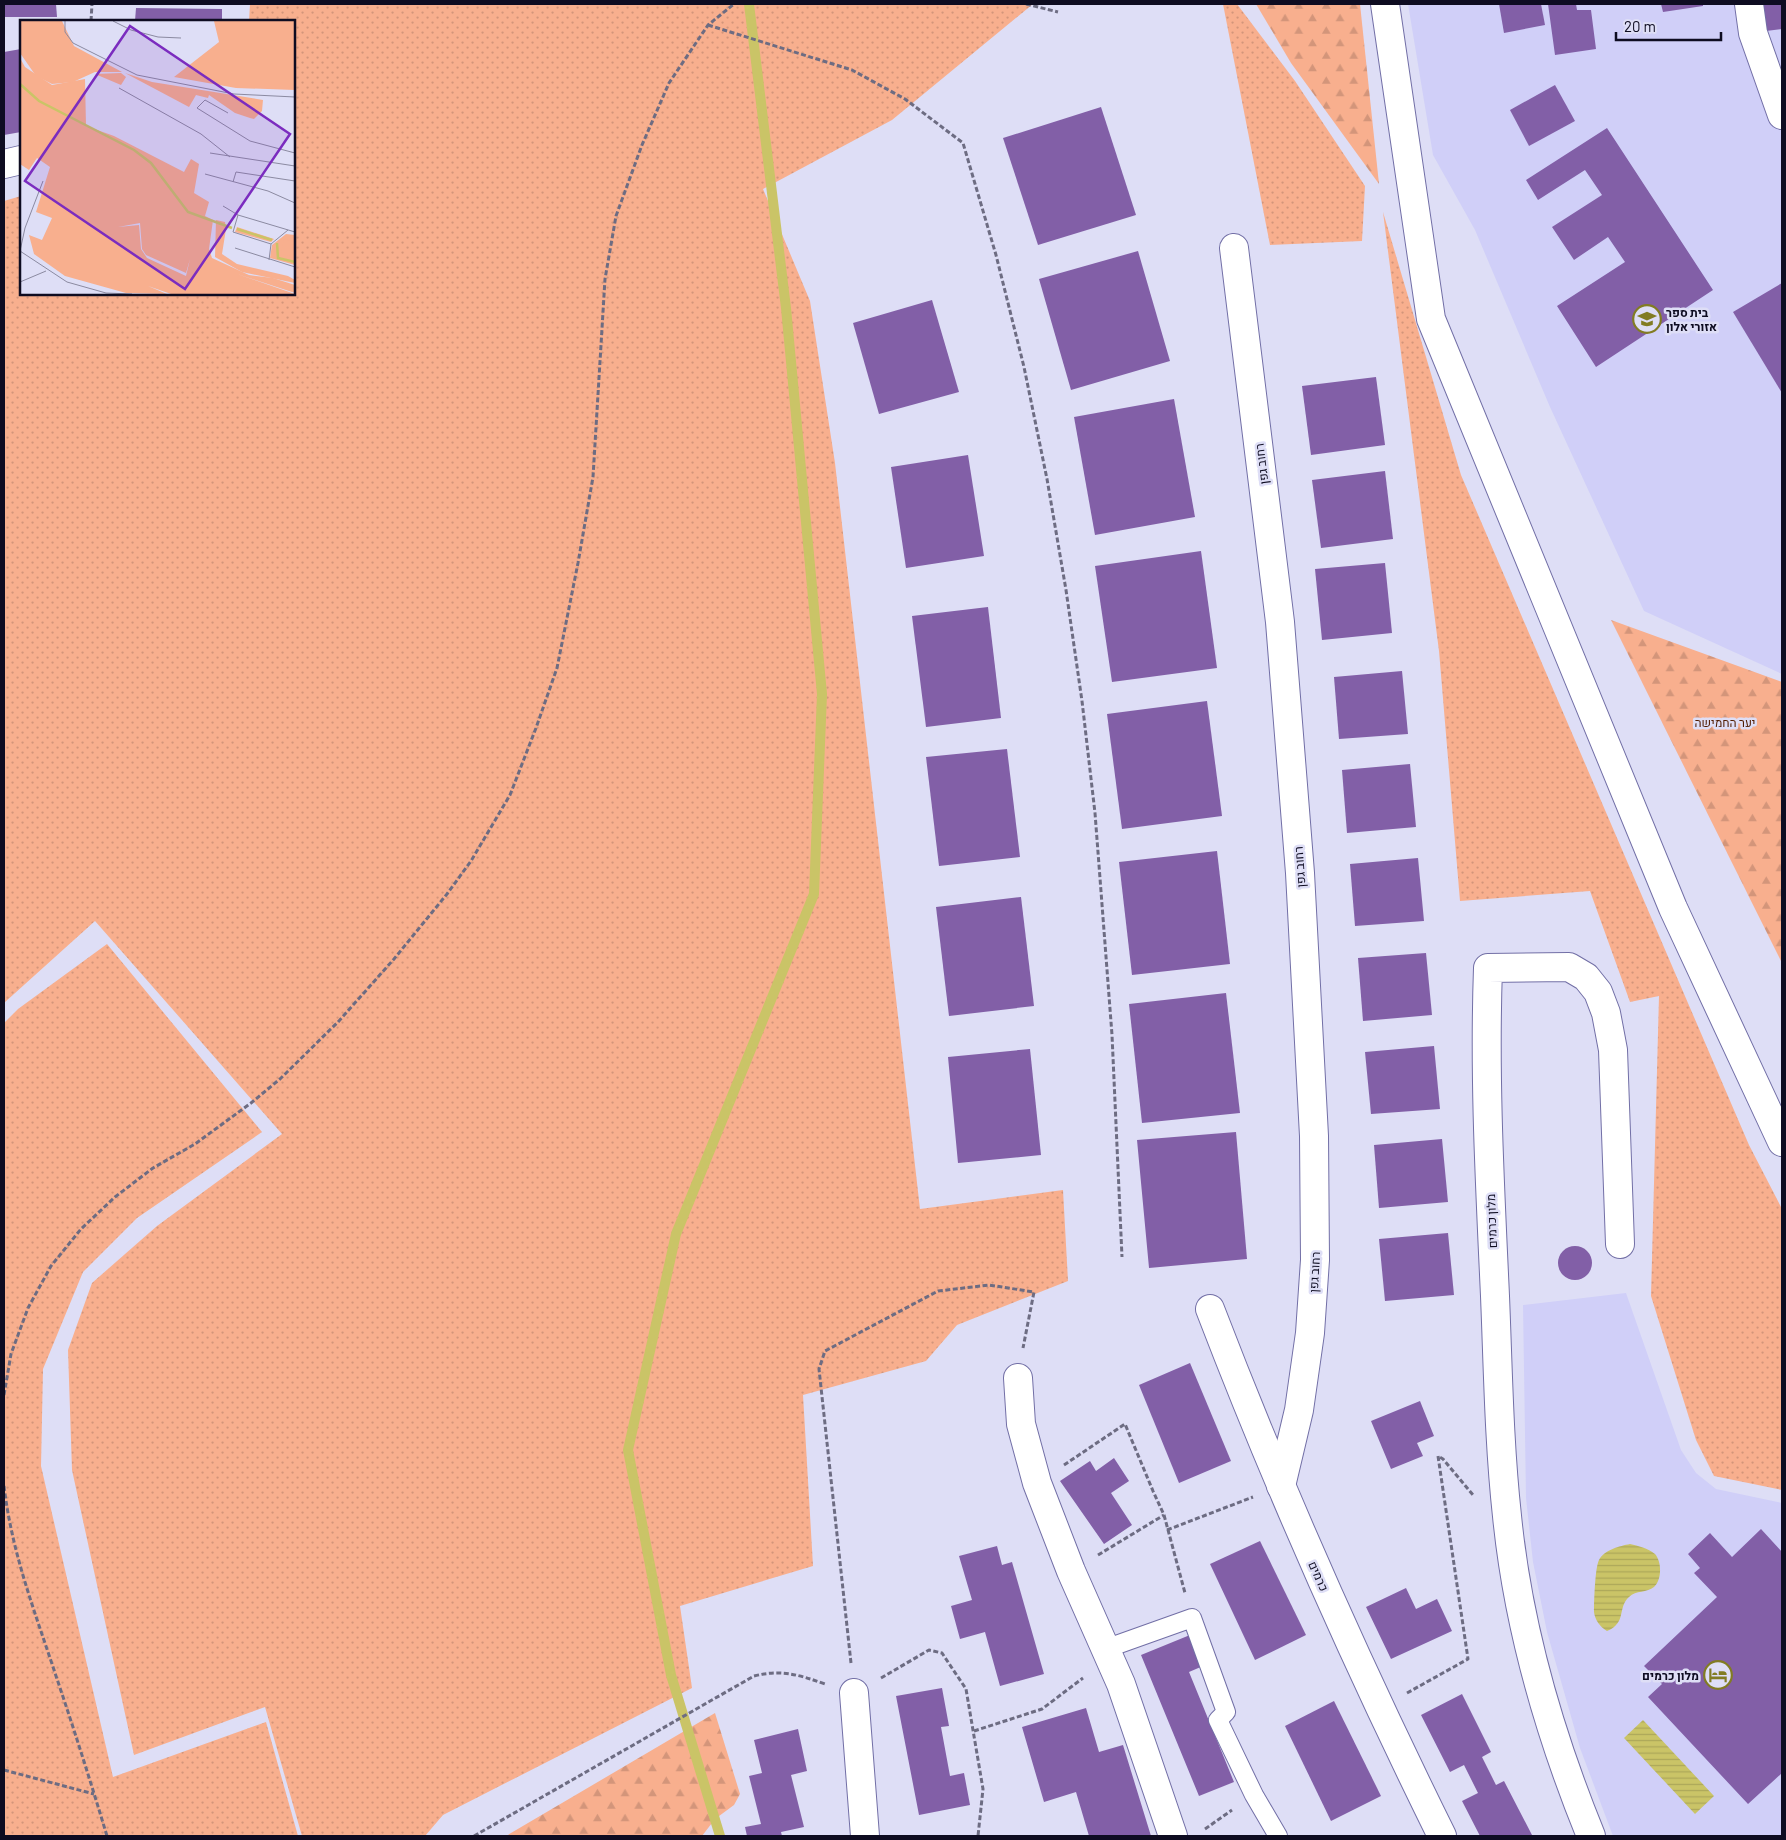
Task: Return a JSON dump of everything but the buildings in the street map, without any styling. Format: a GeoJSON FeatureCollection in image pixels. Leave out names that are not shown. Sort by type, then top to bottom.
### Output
{"type":"FeatureCollection","features":[{"type":"Feature","properties":{"kind":"street"},"geometry":{"type":"LineString","coordinates":[[1385,4],[1431,320],[1673,908],[1782,1142]]}},
{"type":"Feature","properties":{"kind":"street"},"geometry":{"type":"LineString","coordinates":[[1749,4],[1753,33],[1782,115]]}},
{"type":"Feature","properties":{"kind":"street"},"geometry":{"type":"LineString","coordinates":[[4,164],[20,160]]}},
{"type":"Feature","properties":{"kind":"street","name":"רחוב גפן"},"geometry":{"type":"LineString","coordinates":[[1234,248],[1280,622],[1300,873],[1314,1136],[1315,1260],[1310,1333],[1300,1410],[1281,1486]]}},
{"type":"Feature","properties":{"kind":"street","name":"מלון כרמים"},"geometry":{"type":"LineString","coordinates":[[1591,1836],[1556,1746],[1530,1654],[1513,1562],[1505,1497],[1500,1426],[1488,1131],[1486,1049],[1488,968],[1569,967],[1586,976],[1598,992],[1606,1013],[1613,1050],[1620,1244]]}},
{"type":"Feature","properties":{"kind":"street","name":"כרמים"},"geometry":{"type":"LineString","coordinates":[[1210,1309],[1304,1540],[1380,1708],[1442,1836]]}},
{"type":"Feature","properties":{"kind":"street"},"geometry":{"type":"LineString","coordinates":[[1018,1378],[1021,1424],[1037,1483],[1071,1571],[1122,1684],[1173,1836]]}},
{"type":"Feature","properties":{"kind":"street"},"geometry":{"type":"LineString","coordinates":[[854,1694],[865,1836]]}},
{"type":"Feature","properties":{"kind":"lane"},"geometry":{"type":"LineString","coordinates":[[1109,1656],[1192,1618],[1226,1712],[1218,1720],[1254,1795],[1278,1836]]}},
{"type":"Feature","properties":{"kind":"path"},"geometry":{"type":"LineString","coordinates":[[91,20],[92,4]]}},
{"type":"Feature","properties":{"kind":"path"},"geometry":{"type":"LineString","coordinates":[[4,1394],[11,1354],[28,1308],[51,1266],[81,1229],[115,1197],[145,1174],[195,1144],[251,1103],[287,1072],[332,1028],[394,959],[447,894],[471,861],[510,795],[557,668],[578,563],[593,477],[605,279],[616,216],[642,145],[669,83],[708,25],[734,4]]}},
{"type":"Feature","properties":{"kind":"path"},"geometry":{"type":"LineString","coordinates":[[1026,4],[1058,12]]}},
{"type":"Feature","properties":{"kind":"path"},"geometry":{"type":"LineString","coordinates":[[708,25],[852,70],[905,99],[963,143],[996,255],[1024,367],[1047,479],[1068,599],[1092,785],[1102,896],[1112,1035],[1122,1258]]}},
{"type":"Feature","properties":{"kind":"path"},"geometry":{"type":"LineString","coordinates":[[854,1694],[819,1369],[825,1351],[938,1291],[989,1286],[1034,1292],[1018,1378]]}},
{"type":"Feature","properties":{"kind":"path"},"geometry":{"type":"LineString","coordinates":[[1037,1483],[1125,1424],[1164,1515],[1192,1618]]}},
{"type":"Feature","properties":{"kind":"path"},"geometry":{"type":"LineString","coordinates":[[1380,1708],[1468,1660],[1438,1456],[1443,1459],[1470,1493],[1481,1499],[1505,1497]]}},
{"type":"Feature","properties":{"kind":"path"},"geometry":{"type":"LineString","coordinates":[[4,1486],[8,1521],[25,1586],[59,1684],[107,1836]]}},
{"type":"Feature","properties":{"kind":"path"},"geometry":{"type":"LineString","coordinates":[[1167,1530],[1281,1486]]}},
{"type":"Feature","properties":{"kind":"path"},"geometry":{"type":"LineString","coordinates":[[1071,1571],[1164,1515]]}},
{"type":"Feature","properties":{"kind":"path"},"geometry":{"type":"LineString","coordinates":[[474,1836],[754,1676],[770,1672],[792,1673],[854,1694],[929,1650],[942,1653],[966,1689],[983,1789],[978,1836]]}},
{"type":"Feature","properties":{"kind":"path"},"geometry":{"type":"LineString","coordinates":[[974,1731],[1042,1710],[1109,1656]]}},
{"type":"Feature","properties":{"kind":"path"},"geometry":{"type":"LineString","coordinates":[[4,1770],[94,1794]]}},
{"type":"Feature","properties":{"kind":"path"},"geometry":{"type":"LineString","coordinates":[[1201,1831],[1254,1795]]}},
{"type":"Feature","properties":{"kind":"shaded area","name":"בית ספר אזורי אלון"},"geometry":{"type":"Polygon","coordinates":[[[1408,4],[1782,4],[1782,674],[1644,611],[1550,407],[1475,230],[1433,155],[1408,4]]]}},
{"type":"Feature","properties":{"kind":"shaded area"},"geometry":{"type":"Polygon","coordinates":[[[1626,1293],[1681,1450],[1696,1473],[1716,1489],[1782,1503],[1782,1836],[1613,1836],[1580,1748],[1547,1632],[1533,1562],[1526,1498],[1523,1305],[1626,1293]]]}},
{"type":"Feature","properties":{"kind":"shaded area"},"geometry":{"type":"Polygon","coordinates":[[[1630,1544],[1655,1554],[1660,1566],[1659,1580],[1651,1589],[1635,1593],[1629,1597],[1623,1606],[1620,1620],[1613,1628],[1607,1631],[1598,1623],[1594,1612],[1595,1585],[1599,1560],[1608,1551],[1630,1544]]]}},
{"type":"Feature","properties":{"kind":"shaded area"},"geometry":{"type":"Polygon","coordinates":[[[1643,1720],[1714,1796],[1695,1814],[1624,1738],[1643,1720]]]}},
{"type":"Feature","properties":{"kind":"green space"},"geometry":{"type":"Polygon","coordinates":[[[250,4],[1033,4],[892,120],[763,189],[810,301],[835,463],[920,1209],[1063,1190],[1068,1281],[957,1325],[926,1361],[803,1395],[813,1566],[680,1606],[692,1688],[443,1815],[425,1836],[302,1836],[265,1707],[134,1755],[72,1470],[68,1350],[92,1283],[157,1226],[282,1134],[95,921],[4,1003],[4,201],[20,196],[20,295],[295,295],[295,20],[249,20],[250,4]]]}},
{"type":"Feature","properties":{"kind":"green space"},"geometry":{"type":"Polygon","coordinates":[[[1223,4],[1237,4],[1295,81],[1365,186],[1362,241],[1270,245],[1223,4]]]}},
{"type":"Feature","properties":{"kind":"green space"},"geometry":{"type":"Polygon","coordinates":[[[1256,4],[1360,4],[1379,184],[1291,63],[1256,4]]]}},
{"type":"Feature","properties":{"kind":"green space"},"geometry":{"type":"Polygon","coordinates":[[[1383,212],[1461,475],[1749,1145],[1782,1209],[1782,1490],[1714,1476],[1696,1440],[1651,1296],[1659,996],[1630,1002],[1590,891],[1460,901],[1439,651],[1383,212]]]}},
{"type":"Feature","properties":{"kind":"green space","name":"יער החמישה"},"geometry":{"type":"Polygon","coordinates":[[[1611,620],[1782,682],[1782,963],[1611,620]]]}},
{"type":"Feature","properties":{"kind":"green space"},"geometry":{"type":"Polygon","coordinates":[[[107,944],[262,1132],[137,1218],[83,1272],[43,1369],[41,1466],[113,1777],[266,1722],[298,1836],[4,1836],[4,1023],[18,1009],[107,944]]]}},
{"type":"Feature","properties":{"kind":"green space"},"geometry":{"type":"Polygon","coordinates":[[[715,1713],[740,1794],[734,1805],[715,1819],[702,1836],[506,1836],[715,1713]]]}},
{"type":"Feature","properties":{"kind":"waterway"},"geometry":{"type":"LineString","coordinates":[[720,1836],[671,1675],[628,1450],[676,1234],[814,894],[822,694],[786,308],[749,4]]}},
{"type":"Feature","properties":{"kind":"place","name":"בית ספר אזורי אלון"},"geometry":{"type":"Point","coordinates":[1647,319]}},
{"type":"Feature","properties":{"kind":"place","name":"מלון כרמים"},"geometry":{"type":"Point","coordinates":[1718,1675]}}]}
